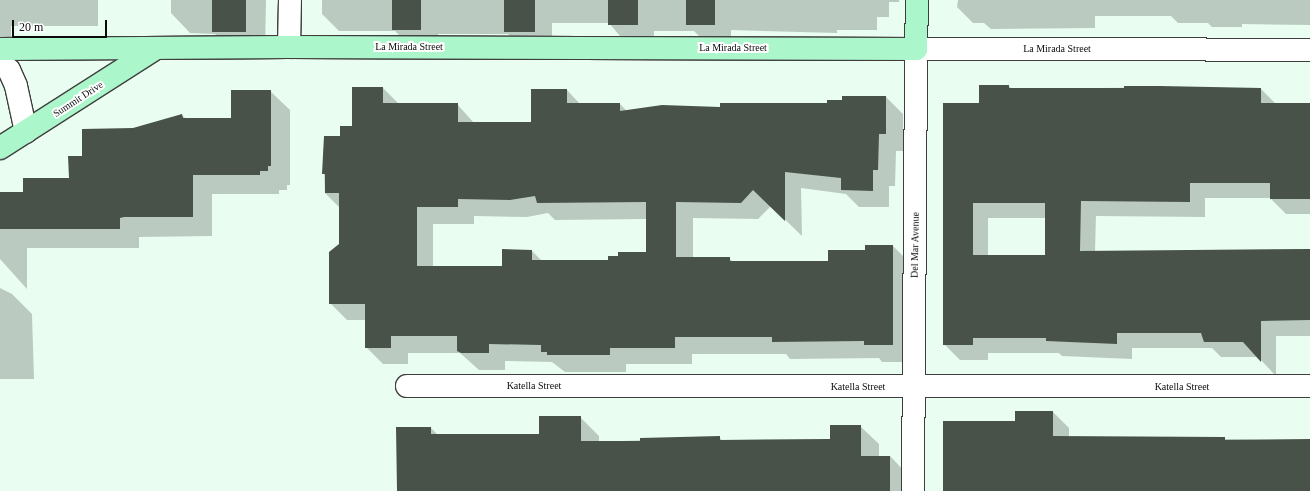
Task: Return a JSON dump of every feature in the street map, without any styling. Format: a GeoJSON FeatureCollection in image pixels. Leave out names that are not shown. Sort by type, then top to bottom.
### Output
{"type":"FeatureCollection","features":[{"type":"Feature","properties":{"kind":"street"},"geometry":{"type":"LineString","coordinates":[[289,47],[290,0]]}},
{"type":"Feature","properties":{"kind":"street","name":"Del Mar Avenue"},"geometry":{"type":"LineString","coordinates":[[913,491],[917,0]]}},
{"type":"Feature","properties":{"kind":"street","name":"La Mirada Street"},"geometry":{"type":"LineString","coordinates":[[0,49],[289,47],[1310,50]]}},
{"type":"Feature","properties":{"kind":"street","name":"Summit Drive"},"geometry":{"type":"LineString","coordinates":[[0,148],[155,49]]}},
{"type":"Feature","properties":{"kind":"street"},"geometry":{"type":"LineString","coordinates":[[0,62],[9,70],[16,86],[26,132]]}},
{"type":"Feature","properties":{"kind":"street","name":"Katella Street"},"geometry":{"type":"LineString","coordinates":[[407,386],[1310,386]]}},
{"type":"Feature","properties":{"kind":"building"},"geometry":{"type":"Polygon","coordinates":[[[212,0],[246,0],[246,32],[212,32],[212,0]]]}},
{"type":"Feature","properties":{"kind":"building"},"geometry":{"type":"Polygon","coordinates":[[[392,0],[421,0],[421,30],[392,30],[392,0]]]}},
{"type":"Feature","properties":{"kind":"building"},"geometry":{"type":"Polygon","coordinates":[[[504,0],[535,0],[535,32],[504,32],[504,0]]]}},
{"type":"Feature","properties":{"kind":"building"},"geometry":{"type":"Polygon","coordinates":[[[608,0],[638,0],[638,25],[608,25],[608,0]]]}},
{"type":"Feature","properties":{"kind":"building"},"geometry":{"type":"Polygon","coordinates":[[[686,0],[715,0],[715,25],[686,25],[686,0]]]}},
{"type":"Feature","properties":{"kind":"building"},"geometry":{"type":"Polygon","coordinates":[[[979,85],[1009,85],[1009,88],[1124,88],[1124,86],[1160,86],[1261,88],[1261,103],[1310,103],[1310,199],[1270,199],[1270,183],[1190,183],[1190,202],[1081,201],[1080,251],[1310,249],[1310,320],[1261,321],[1261,362],[1243,342],[1204,342],[1201,333],[1117,333],[1117,344],[1046,341],[1046,338],[973,338],[973,345],[943,345],[943,103],[979,103],[979,85]],[[973,203],[973,255],[1045,255],[1045,203],[973,203]]]}},
{"type":"Feature","properties":{"kind":"building"},"geometry":{"type":"Polygon","coordinates":[[[352,87],[383,87],[383,103],[458,103],[458,122],[531,122],[531,89],[567,89],[567,103],[620,103],[620,111],[662,105],[720,107],[720,103],[827,103],[827,100],[842,100],[842,96],[886,96],[886,134],[879,134],[878,170],[873,170],[873,191],[841,190],[841,178],[785,172],[785,221],[753,190],[741,203],[676,202],[676,257],[730,257],[730,261],[828,261],[828,250],[865,250],[865,245],[893,245],[893,345],[864,345],[864,341],[772,342],[772,337],[675,337],[675,348],[610,348],[610,355],[547,355],[547,352],[541,352],[541,345],[489,344],[489,353],[461,353],[457,351],[457,336],[391,336],[391,348],[365,348],[365,304],[329,304],[329,252],[339,244],[339,193],[325,193],[325,174],[322,174],[324,136],[340,136],[340,126],[352,126],[352,87]],[[535,196],[510,200],[458,199],[458,207],[417,207],[417,266],[502,266],[502,249],[532,250],[532,260],[608,260],[608,256],[618,256],[618,252],[646,252],[646,202],[537,203],[535,196]]]}},
{"type":"Feature","properties":{"kind":"building"},"geometry":{"type":"Polygon","coordinates":[[[231,90],[271,90],[271,166],[268,166],[268,171],[260,171],[260,175],[193,175],[193,217],[124,217],[120,218],[120,229],[0,229],[0,192],[23,192],[23,178],[69,178],[68,156],[82,156],[82,129],[133,128],[182,114],[183,118],[231,118],[231,90]]]}},
{"type":"Feature","properties":{"kind":"building"},"geometry":{"type":"Polygon","coordinates":[[[1015,411],[1053,411],[1053,436],[1225,437],[1225,440],[1310,439],[1310,491],[943,491],[943,421],[1015,421],[1015,411]]]}},
{"type":"Feature","properties":{"kind":"building"},"geometry":{"type":"Polygon","coordinates":[[[539,416],[581,416],[581,441],[640,441],[640,438],[720,436],[720,440],[830,439],[830,425],[861,425],[861,456],[890,456],[890,491],[397,491],[396,427],[431,427],[431,434],[539,434],[539,416]]]}}]}
